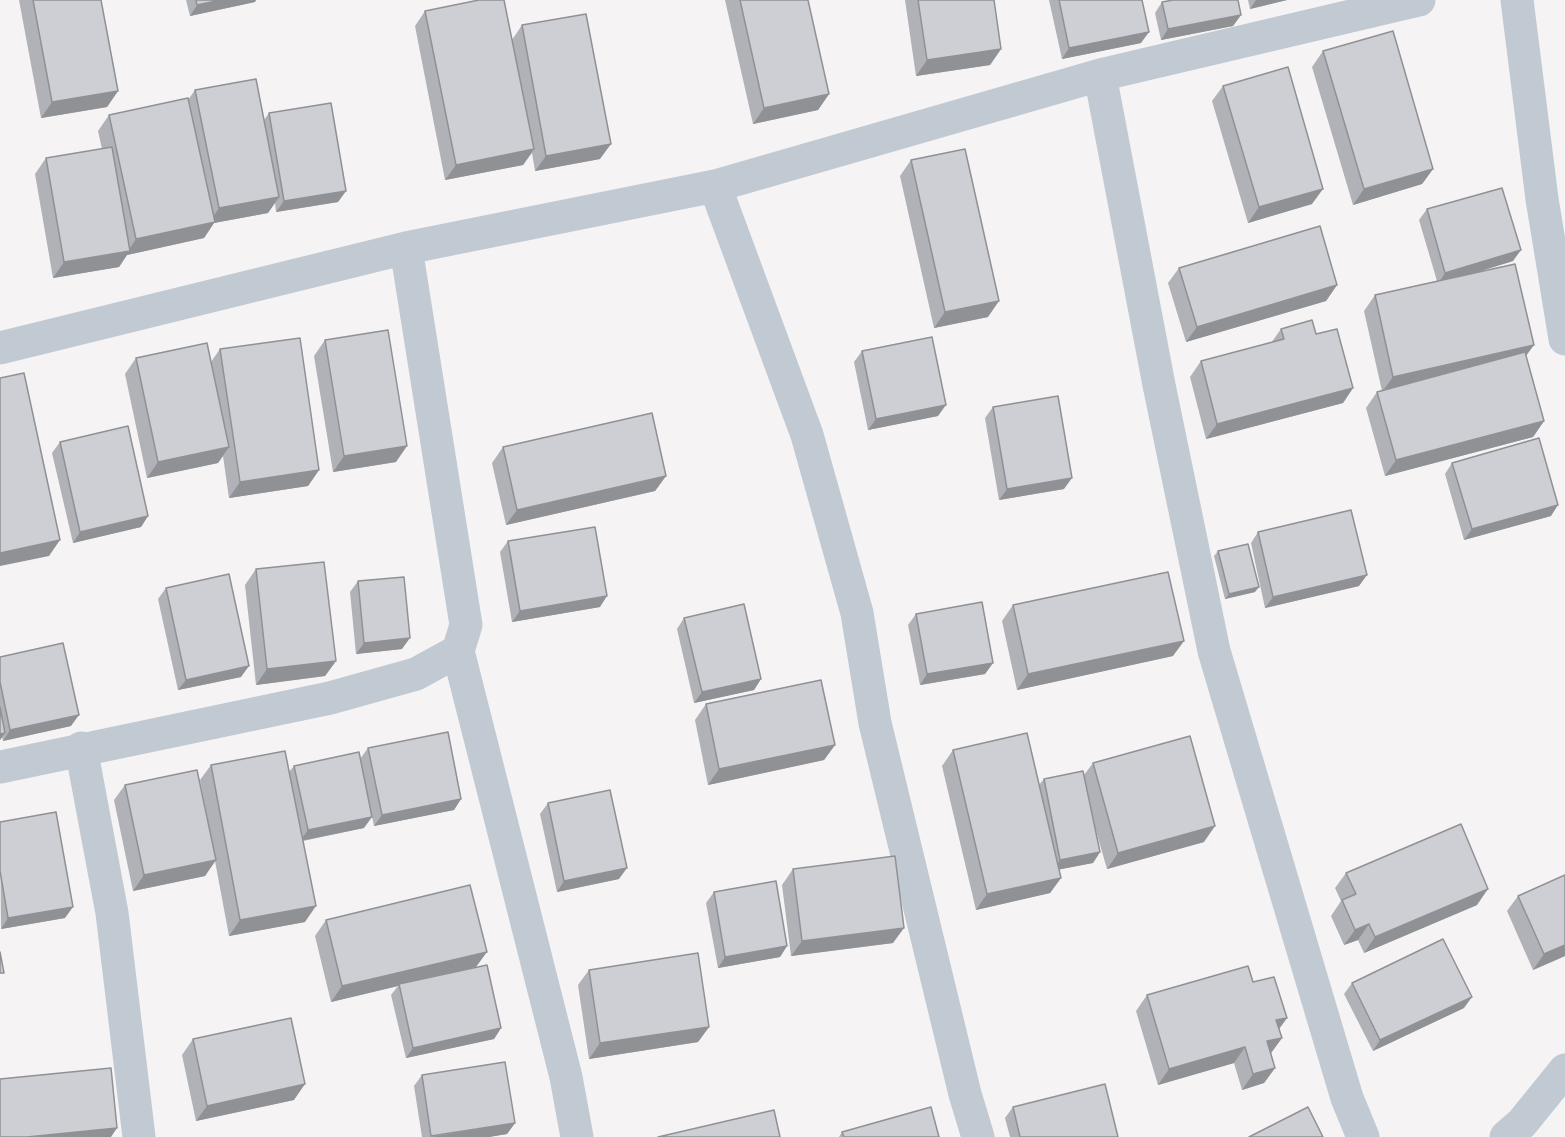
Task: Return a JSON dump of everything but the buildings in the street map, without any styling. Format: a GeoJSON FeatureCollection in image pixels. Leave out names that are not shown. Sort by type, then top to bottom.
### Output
{"type":"FeatureCollection","features":[{"type":"Feature","properties":{"kind":"street"},"geometry":{"type":"LineString","coordinates":[[0,348],[405,248],[715,186],[1100,75],[1419,0]]}},
{"type":"Feature","properties":{"kind":"street"},"geometry":{"type":"LineString","coordinates":[[1517,0],[1542,199],[1565,339]]}},
{"type":"Feature","properties":{"kind":"street"},"geometry":{"type":"LineString","coordinates":[[1100,75],[1159,385],[1214,651],[1347,1098],[1363,1137]]}},
{"type":"Feature","properties":{"kind":"street"},"geometry":{"type":"LineString","coordinates":[[715,186],[807,435],[857,613],[875,723],[965,1094],[978,1137]]}},
{"type":"Feature","properties":{"kind":"street"},"geometry":{"type":"LineString","coordinates":[[405,248],[466,625],[458,651],[566,1077],[577,1137]]}},
{"type":"Feature","properties":{"kind":"street"},"geometry":{"type":"LineString","coordinates":[[0,767],[81,748],[330,698],[416,674],[458,651]]}},
{"type":"Feature","properties":{"kind":"street"},"geometry":{"type":"LineString","coordinates":[[81,748],[112,913],[139,1137]]}},
{"type":"Feature","properties":{"kind":"street"},"geometry":{"type":"LineString","coordinates":[[1506,1137],[1522,1123],[1565,1070]]}}]}
